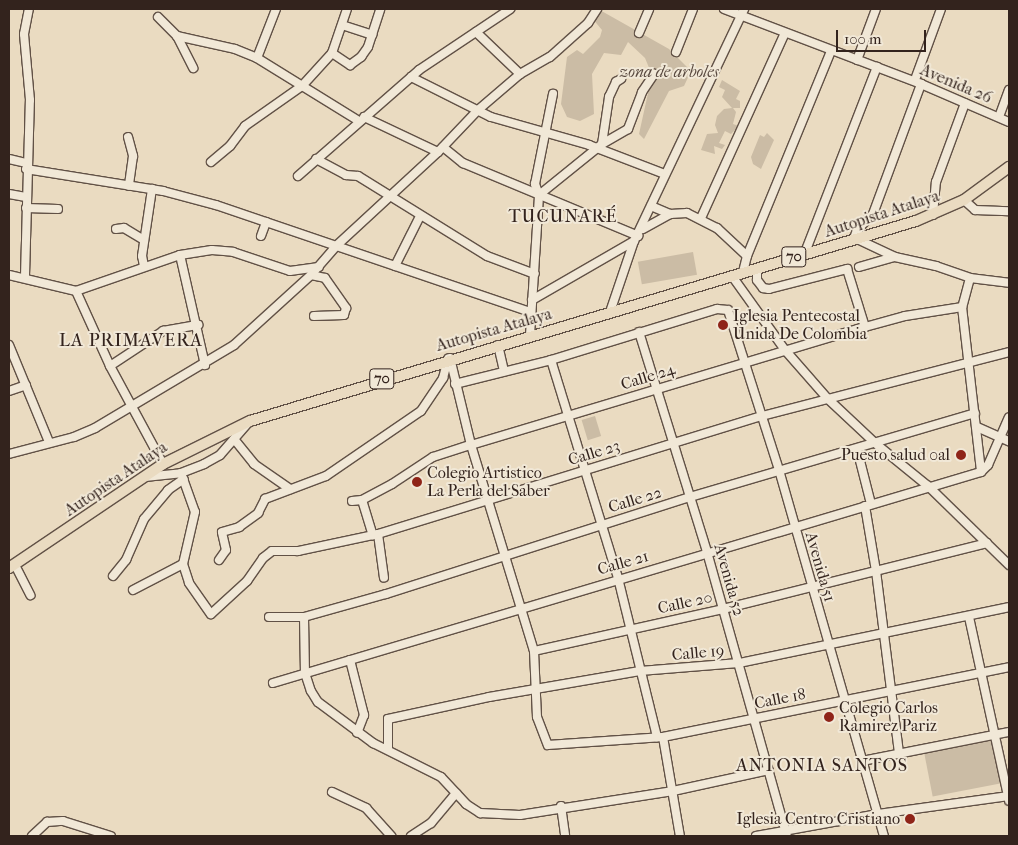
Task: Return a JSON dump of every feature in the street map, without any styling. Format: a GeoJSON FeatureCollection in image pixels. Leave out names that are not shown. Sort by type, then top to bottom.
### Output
{"type":"FeatureCollection","features":[{"type":"Feature","properties":{"kind":"main road","name":"Autopista Atalaya"},"geometry":{"type":"LineString","coordinates":[[12,567],[164,464],[250,421],[449,359],[855,240],[933,214],[964,200],[1009,167]]}},
{"type":"Feature","properties":{"kind":"street"},"geometry":{"type":"LineString","coordinates":[[25,276],[26,166],[30,100],[24,34],[29,9]]}},
{"type":"Feature","properties":{"kind":"street"},"geometry":{"type":"LineString","coordinates":[[257,58],[274,9]]}},
{"type":"Feature","properties":{"kind":"street"},"geometry":{"type":"LineString","coordinates":[[211,162],[230,146],[245,126],[302,86],[332,53],[347,9]]}},
{"type":"Feature","properties":{"kind":"street"},"geometry":{"type":"LineString","coordinates":[[332,53],[353,64],[368,46],[380,9]]}},
{"type":"Feature","properties":{"kind":"street"},"geometry":{"type":"LineString","coordinates":[[298,176],[411,77],[510,9]]}},
{"type":"Feature","properties":{"kind":"street"},"geometry":{"type":"LineString","coordinates":[[9,454],[81,434],[131,407],[176,378],[205,364],[234,345],[311,275],[335,247],[440,150],[478,110],[520,74],[550,57],[588,23],[597,9]]}},
{"type":"Feature","properties":{"kind":"street"},"geometry":{"type":"LineString","coordinates":[[639,33],[649,9]]}},
{"type":"Feature","properties":{"kind":"street"},"geometry":{"type":"LineString","coordinates":[[676,52],[693,9]]}},
{"type":"Feature","properties":{"kind":"street","name":"Avenida 26"},"geometry":{"type":"LineString","coordinates":[[724,9],[742,13],[785,33],[921,84],[1009,122]]}},
{"type":"Feature","properties":{"kind":"street"},"geometry":{"type":"LineString","coordinates":[[857,60],[876,9]]}},
{"type":"Feature","properties":{"kind":"street"},"geometry":{"type":"LineString","coordinates":[[916,77],[941,9]]}},
{"type":"Feature","properties":{"kind":"street"},"geometry":{"type":"LineString","coordinates":[[610,312],[636,238],[643,229],[665,174],[742,13]]}},
{"type":"Feature","properties":{"kind":"street"},"geometry":{"type":"LineString","coordinates":[[158,17],[177,36],[193,68]]}},
{"type":"Feature","properties":{"kind":"street"},"geometry":{"type":"LineString","coordinates":[[342,26],[372,35]]}},
{"type":"Feature","properties":{"kind":"street"},"geometry":{"type":"LineString","coordinates":[[476,32],[520,74]]}},
{"type":"Feature","properties":{"kind":"street"},"geometry":{"type":"LineString","coordinates":[[701,218],[785,33]]}},
{"type":"Feature","properties":{"kind":"street"},"geometry":{"type":"LineString","coordinates":[[177,36],[235,49],[257,58],[302,86],[362,119],[440,150],[463,163],[636,238]]}},
{"type":"Feature","properties":{"kind":"street"},"geometry":{"type":"LineString","coordinates":[[743,272],[747,256],[831,51]]}},
{"type":"Feature","properties":{"kind":"street"},"geometry":{"type":"LineString","coordinates":[[804,255],[877,67]]}},
{"type":"Feature","properties":{"kind":"street"},"geometry":{"type":"LineString","coordinates":[[539,195],[599,147],[628,129],[642,92],[654,74]]}},
{"type":"Feature","properties":{"kind":"street"},"geometry":{"type":"LineString","coordinates":[[411,77],[509,123],[599,147],[665,174]]}},
{"type":"Feature","properties":{"kind":"street"},"geometry":{"type":"LineString","coordinates":[[599,147],[609,97],[616,82],[621,79]]}},
{"type":"Feature","properties":{"kind":"street"},"geometry":{"type":"LineString","coordinates":[[921,84],[873,214],[857,230],[855,240],[895,257],[936,266],[970,278],[1009,283]]}},
{"type":"Feature","properties":{"kind":"street"},"geometry":{"type":"LineString","coordinates":[[999,117],[1009,90]]}},
{"type":"Feature","properties":{"kind":"street"},"geometry":{"type":"LineString","coordinates":[[530,335],[539,195],[535,184],[553,94]]}},
{"type":"Feature","properties":{"kind":"street"},"geometry":{"type":"LineString","coordinates":[[933,214],[936,182],[965,103]]}},
{"type":"Feature","properties":{"kind":"street"},"geometry":{"type":"LineString","coordinates":[[128,137],[134,156],[129,186]]}},
{"type":"Feature","properties":{"kind":"street"},"geometry":{"type":"LineString","coordinates":[[9,159],[26,166],[152,189],[266,222],[530,312]]}},
{"type":"Feature","properties":{"kind":"street"},"geometry":{"type":"LineString","coordinates":[[316,159],[346,175],[358,176],[487,256],[535,274]]}},
{"type":"Feature","properties":{"kind":"street"},"geometry":{"type":"LineString","coordinates":[[144,266],[144,240],[152,189]]}},
{"type":"Feature","properties":{"kind":"street"},"geometry":{"type":"LineString","coordinates":[[9,194],[26,197]]}},
{"type":"Feature","properties":{"kind":"street"},"geometry":{"type":"LineString","coordinates":[[964,200],[976,210],[1009,211]]}},
{"type":"Feature","properties":{"kind":"street"},"geometry":{"type":"LineString","coordinates":[[652,206],[670,214],[701,218],[747,256]]}},
{"type":"Feature","properties":{"kind":"street"},"geometry":{"type":"LineString","coordinates":[[26,208],[58,209]]}},
{"type":"Feature","properties":{"kind":"street"},"geometry":{"type":"LineString","coordinates":[[643,229],[670,214]]}},
{"type":"Feature","properties":{"kind":"street"},"geometry":{"type":"LineString","coordinates":[[395,266],[420,216]]}},
{"type":"Feature","properties":{"kind":"street"},"geometry":{"type":"LineString","coordinates":[[261,236],[266,222]]}},
{"type":"Feature","properties":{"kind":"street"},"geometry":{"type":"LineString","coordinates":[[116,229],[124,228],[144,240]]}},
{"type":"Feature","properties":{"kind":"street"},"geometry":{"type":"LineString","coordinates":[[532,300],[636,238]]}},
{"type":"Feature","properties":{"kind":"street"},"geometry":{"type":"LineString","coordinates":[[9,275],[25,276],[76,290],[180,255],[212,250],[233,252],[290,271],[321,264]]}},
{"type":"Feature","properties":{"kind":"street"},"geometry":{"type":"LineString","coordinates":[[180,255],[198,325],[205,364]]}},
{"type":"Feature","properties":{"kind":"street"},"geometry":{"type":"LineString","coordinates":[[859,267],[895,257]]}},
{"type":"Feature","properties":{"kind":"street"},"geometry":{"type":"LineString","coordinates":[[314,316],[344,316],[346,312],[325,278],[321,264]]}},
{"type":"Feature","properties":{"kind":"street"},"geometry":{"type":"LineString","coordinates":[[757,268],[757,280],[763,288],[769,289],[847,269],[865,327]]}},
{"type":"Feature","properties":{"kind":"street"},"geometry":{"type":"LineString","coordinates":[[311,275],[325,278]]}},
{"type":"Feature","properties":{"kind":"street"},"geometry":{"type":"LineString","coordinates":[[732,276],[744,290],[785,350],[827,398],[875,443],[928,486],[1009,565]]}},
{"type":"Feature","properties":{"kind":"street"},"geometry":{"type":"LineString","coordinates":[[970,278],[962,307],[966,361],[977,426],[981,472]]}},
{"type":"Feature","properties":{"kind":"street"},"geometry":{"type":"LineString","coordinates":[[744,290],[757,280]]}},
{"type":"Feature","properties":{"kind":"street"},"geometry":{"type":"LineString","coordinates":[[76,290],[110,366],[164,464]]}},
{"type":"Feature","properties":{"kind":"street","name":"Calle 24"},"geometry":{"type":"LineString","coordinates":[[352,501],[362,500],[433,457],[471,444],[865,327],[905,316],[962,307]]}},
{"type":"Feature","properties":{"kind":"street","name":"Avenida 51"},"geometry":{"type":"LineString","coordinates":[[639,332],[726,308],[746,362],[779,470],[794,528],[884,836]]}},
{"type":"Feature","properties":{"kind":"street"},"geometry":{"type":"LineString","coordinates":[[110,366],[163,331],[198,325]]}},
{"type":"Feature","properties":{"kind":"street"},"geometry":{"type":"LineString","coordinates":[[455,384],[551,360],[639,332]]}},
{"type":"Feature","properties":{"kind":"street","name":"Avenida 52"},"geometry":{"type":"LineString","coordinates":[[639,332],[707,552],[786,834]]}},
{"type":"Feature","properties":{"kind":"street"},"geometry":{"type":"LineString","coordinates":[[9,345],[49,442]]}},
{"type":"Feature","properties":{"kind":"street"},"geometry":{"type":"LineString","coordinates":[[498,345],[504,372]]}},
{"type":"Feature","properties":{"kind":"street","name":"Calle 23"},"geometry":{"type":"LineString","coordinates":[[183,564],[189,583],[212,614],[247,582],[262,558],[272,551],[298,551],[376,535],[487,499],[762,416],[966,361],[1009,352]]}},
{"type":"Feature","properties":{"kind":"street"},"geometry":{"type":"LineString","coordinates":[[449,359],[487,499],[504,557],[522,607],[534,651],[533,690]]}},
{"type":"Feature","properties":{"kind":"street"},"geometry":{"type":"LineString","coordinates":[[219,560],[226,550],[222,532],[239,527],[258,513],[265,498],[326,476],[421,411],[443,378],[449,359]]}},
{"type":"Feature","properties":{"kind":"street"},"geometry":{"type":"LineString","coordinates":[[551,360],[603,524],[632,628],[640,671],[660,737],[673,791],[680,836]]}},
{"type":"Feature","properties":{"kind":"street"},"geometry":{"type":"LineString","coordinates":[[9,391],[26,385]]}},
{"type":"Feature","properties":{"kind":"street","name":"Calle 22"},"geometry":{"type":"LineString","coordinates":[[269,617],[304,617],[504,557],[690,497],[975,413]]}},
{"type":"Feature","properties":{"kind":"street"},"geometry":{"type":"LineString","coordinates":[[981,472],[1001,437],[1009,417]]}},
{"type":"Feature","properties":{"kind":"street"},"geometry":{"type":"LineString","coordinates":[[113,576],[126,560],[144,519],[168,490],[183,476],[220,455],[250,421]]}},
{"type":"Feature","properties":{"kind":"street"},"geometry":{"type":"LineString","coordinates":[[977,426],[1009,441]]}},
{"type":"Feature","properties":{"kind":"street"},"geometry":{"type":"LineString","coordinates":[[234,439],[254,464],[290,490]]}},
{"type":"Feature","properties":{"kind":"street"},"geometry":{"type":"LineString","coordinates":[[857,449],[868,505],[899,752]]}},
{"type":"Feature","properties":{"kind":"street","name":"Calle 21"},"geometry":{"type":"LineString","coordinates":[[273,683],[618,578],[981,472]]}},
{"type":"Feature","properties":{"kind":"street"},"geometry":{"type":"LineString","coordinates":[[143,478],[183,476]]}},
{"type":"Feature","properties":{"kind":"street"},"geometry":{"type":"LineString","coordinates":[[133,590],[183,564],[195,512],[183,476]]}},
{"type":"Feature","properties":{"kind":"street"},"geometry":{"type":"LineString","coordinates":[[362,500],[376,535],[384,578]]}},
{"type":"Feature","properties":{"kind":"street","name":"Calle 20"},"geometry":{"type":"LineString","coordinates":[[534,651],[723,609],[987,543]]}},
{"type":"Feature","properties":{"kind":"street"},"geometry":{"type":"LineString","coordinates":[[12,567],[30,594]]}},
{"type":"Feature","properties":{"kind":"street","name":"Calle 19"},"geometry":{"type":"LineString","coordinates":[[388,749],[388,719],[640,671],[739,663],[1009,607]]}},
{"type":"Feature","properties":{"kind":"street"},"geometry":{"type":"LineString","coordinates":[[756,836],[786,834],[878,814],[1009,798],[969,616]]}},
{"type":"Feature","properties":{"kind":"street"},"geometry":{"type":"LineString","coordinates":[[304,617],[306,673],[311,691],[318,702],[357,732],[426,768],[480,813],[520,815],[561,806],[673,791],[769,770]]}},
{"type":"Feature","properties":{"kind":"street"},"geometry":{"type":"LineString","coordinates":[[350,660],[364,714],[357,732]]}},
{"type":"Feature","properties":{"kind":"street","name":"Calle 18"},"geometry":{"type":"LineString","coordinates":[[533,690],[537,717],[546,743],[554,746],[660,737],[844,701],[981,671],[1009,667]]}},
{"type":"Feature","properties":{"kind":"street"},"geometry":{"type":"LineString","coordinates":[[862,761],[899,752],[1009,732]]}},
{"type":"Feature","properties":{"kind":"street"},"geometry":{"type":"LineString","coordinates":[[332,792],[366,808],[391,836]]}},
{"type":"Feature","properties":{"kind":"street"},"geometry":{"type":"LineString","coordinates":[[411,836],[431,823],[456,793]]}},
{"type":"Feature","properties":{"kind":"street"},"geometry":{"type":"LineString","coordinates":[[561,806],[566,836]]}},
{"type":"Feature","properties":{"kind":"street"},"geometry":{"type":"LineString","coordinates":[[32,836],[46,822],[64,821],[111,836]]}},
{"type":"Feature","properties":{"kind":"green space","name":"zona de arboles"},"geometry":{"type":"Polygon","coordinates":[[[598,9],[669,49],[691,71],[684,86],[669,91],[644,139],[639,134],[652,75],[645,58],[628,42],[621,55],[604,53],[592,74],[594,114],[580,121],[567,117],[561,104],[567,57],[577,50],[583,54],[600,37],[602,30],[592,18],[598,9]]]}},
{"type":"Feature","properties":{"kind":"green space"},"geometry":{"type":"Polygon","coordinates":[[[722,80],[740,91],[736,99],[740,101],[740,108],[733,108],[736,112],[733,124],[739,126],[731,134],[725,131],[719,143],[725,145],[722,149],[714,146],[715,154],[701,150],[707,134],[718,133],[715,125],[717,116],[724,109],[732,108],[722,97],[725,90],[719,87],[722,80]]]}},
{"type":"Feature","properties":{"kind":"green space"},"geometry":{"type":"Polygon","coordinates":[[[767,133],[774,140],[761,169],[753,164],[751,157],[760,135],[764,137],[767,133]]]}},
{"type":"Feature","properties":{"kind":"green space"},"geometry":{"type":"Polygon","coordinates":[[[693,252],[697,275],[642,284],[638,262],[693,252]]]}},
{"type":"Feature","properties":{"kind":"green space"},"geometry":{"type":"Polygon","coordinates":[[[595,416],[601,436],[588,440],[582,420],[595,416]]]}},
{"type":"Feature","properties":{"kind":"green space"},"geometry":{"type":"Polygon","coordinates":[[[993,740],[1001,783],[933,797],[924,753],[993,740]]]}},
{"type":"Feature","properties":{"kind":"place","name":"Iglesia Pentecostal Unida De Colombia"},"geometry":{"type":"Point","coordinates":[723,325]}},
{"type":"Feature","properties":{"kind":"place","name":"Puesto salud 0al"},"geometry":{"type":"Point","coordinates":[961,455]}},
{"type":"Feature","properties":{"kind":"place","name":"Colegio Artistico La Perla del Saber"},"geometry":{"type":"Point","coordinates":[417,482]}},
{"type":"Feature","properties":{"kind":"place","name":"Colegio Carlos Ramirez Pariz"},"geometry":{"type":"Point","coordinates":[829,717]}},
{"type":"Feature","properties":{"kind":"place","name":"Iglesia Centro Cristiano"},"geometry":{"type":"Point","coordinates":[910,819]}},
{"type":"Feature","properties":{"kind":"district","name":"TUCUNARÉ"},"geometry":{"type":"Point","coordinates":[563,217]}},
{"type":"Feature","properties":{"kind":"district","name":"LA PRIMAVERA"},"geometry":{"type":"Point","coordinates":[131,341]}},
{"type":"Feature","properties":{"kind":"district","name":"ANTONIA SANTOS"},"geometry":{"type":"Point","coordinates":[822,766]}}]}
